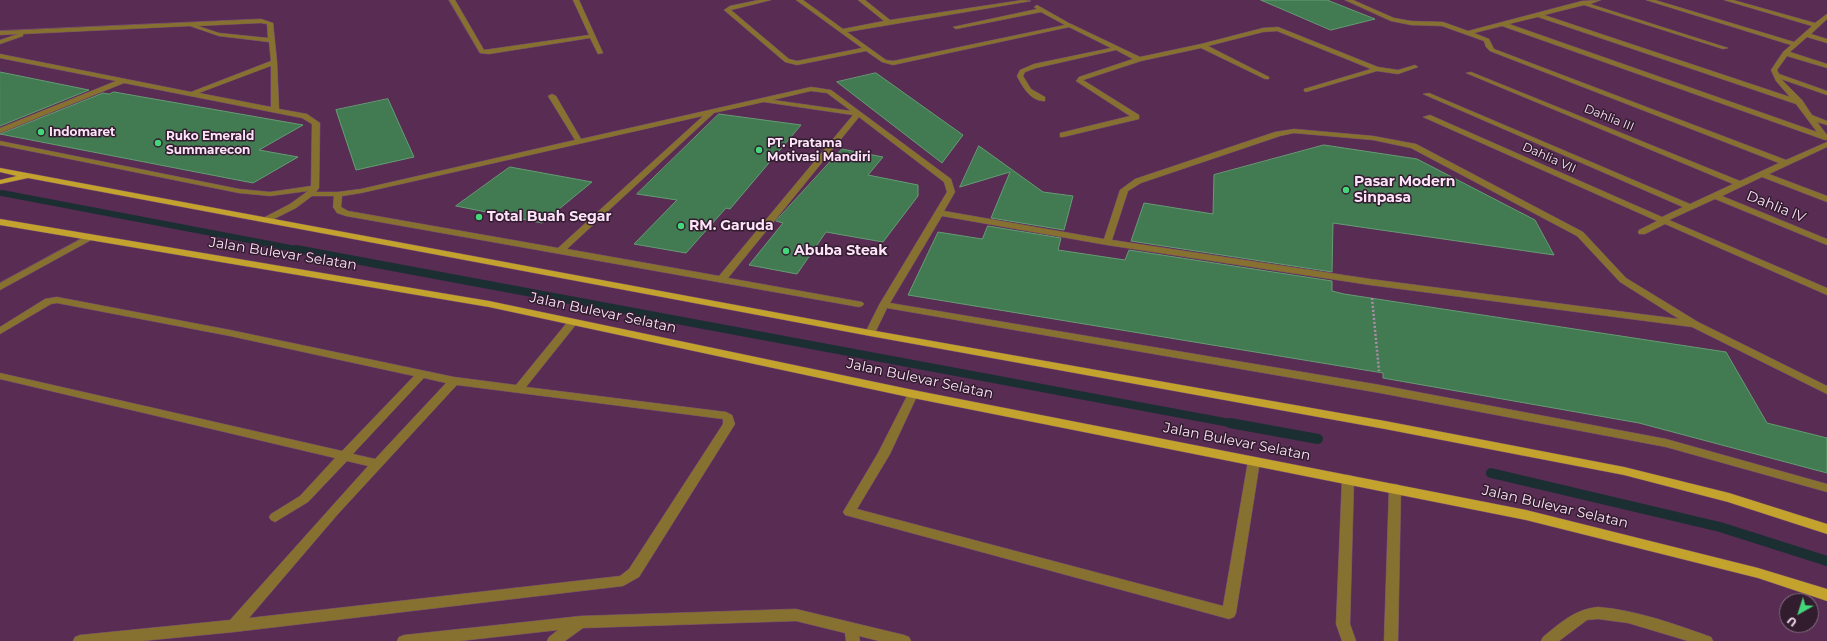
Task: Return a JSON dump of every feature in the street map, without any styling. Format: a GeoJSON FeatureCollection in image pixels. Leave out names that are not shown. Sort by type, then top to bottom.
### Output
{"type":"FeatureCollection","features":[{"type":"Feature","properties":{"kind":"main road","name":"Jalan Bulevar Selatan"},"geometry":{"type":"LineString","coordinates":[[0,170],[870,333],[1385,425],[1624,471],[1729,498],[1827,529]]}},
{"type":"Feature","properties":{"kind":"main road"},"geometry":{"type":"LineString","coordinates":[[0,182],[28,176],[46,178]]}},
{"type":"Feature","properties":{"kind":"main road","name":"Jalan Bulevar Selatan"},"geometry":{"type":"LineString","coordinates":[[0,222],[489,304],[913,394],[1395,488],[1526,515],[1635,541],[1758,572],[1827,595]]}},
{"type":"Feature","properties":{"kind":"street"},"geometry":{"type":"LineString","coordinates":[[452,0],[478,49],[482,52],[592,36]]}},
{"type":"Feature","properties":{"kind":"street"},"geometry":{"type":"LineString","coordinates":[[576,0],[600,53]]}},
{"type":"Feature","properties":{"kind":"street"},"geometry":{"type":"LineString","coordinates":[[768,0],[732,7],[727,10],[787,61],[797,63],[867,49]]}},
{"type":"Feature","properties":{"kind":"street"},"geometry":{"type":"LineString","coordinates":[[799,0],[884,61],[893,63],[1071,26]]}},
{"type":"Feature","properties":{"kind":"street"},"geometry":{"type":"LineString","coordinates":[[861,0],[889,22]]}},
{"type":"Feature","properties":{"kind":"street"},"geometry":{"type":"LineString","coordinates":[[1348,0],[1393,20],[1411,23],[1443,24],[1470,32],[1487,40],[1488,47],[1492,50],[1786,163]]}},
{"type":"Feature","properties":{"kind":"street"},"geometry":{"type":"LineString","coordinates":[[1470,32],[1598,0]]}},
{"type":"Feature","properties":{"kind":"street"},"geometry":{"type":"LineString","coordinates":[[1649,0],[1795,44]]}},
{"type":"Feature","properties":{"kind":"street"},"geometry":{"type":"LineString","coordinates":[[1727,0],[1816,25]]}},
{"type":"Feature","properties":{"kind":"street"},"geometry":{"type":"LineString","coordinates":[[842,31],[889,22],[1028,1],[1071,26],[1139,59]]}},
{"type":"Feature","properties":{"kind":"street"},"geometry":{"type":"LineString","coordinates":[[1582,3],[1725,48]]}},
{"type":"Feature","properties":{"kind":"street"},"geometry":{"type":"LineString","coordinates":[[956,27],[1042,10]]}},
{"type":"Feature","properties":{"kind":"street"},"geometry":{"type":"LineString","coordinates":[[1538,14],[1799,102]]}},
{"type":"Feature","properties":{"kind":"street"},"geometry":{"type":"LineString","coordinates":[[1826,17],[1785,52],[1774,70],[1775,75],[1799,102],[1826,140]]}},
{"type":"Feature","properties":{"kind":"street"},"geometry":{"type":"LineString","coordinates":[[0,33],[261,21],[270,23],[274,62],[276,110]]}},
{"type":"Feature","properties":{"kind":"street"},"geometry":{"type":"LineString","coordinates":[[189,24],[202,31],[216,34],[272,40]]}},
{"type":"Feature","properties":{"kind":"street"},"geometry":{"type":"LineString","coordinates":[[1503,24],[1826,140]]}},
{"type":"Feature","properties":{"kind":"street"},"geometry":{"type":"LineString","coordinates":[[1063,135],[1136,117],[1079,81],[1081,78],[1139,59],[1202,46],[1263,30],[1278,29],[1376,69],[1398,72],[1415,67]]}},
{"type":"Feature","properties":{"kind":"street"},"geometry":{"type":"LineString","coordinates":[[0,42],[32,31]]}},
{"type":"Feature","properties":{"kind":"street"},"geometry":{"type":"LineString","coordinates":[[1806,34],[1827,41]]}},
{"type":"Feature","properties":{"kind":"street"},"geometry":{"type":"LineString","coordinates":[[1202,46],[1267,78]]}},
{"type":"Feature","properties":{"kind":"street"},"geometry":{"type":"LineString","coordinates":[[1042,98],[1030,93],[1020,76],[1022,70],[1034,66],[1118,48]]}},
{"type":"Feature","properties":{"kind":"street"},"geometry":{"type":"LineString","coordinates":[[1785,52],[1827,66]]}},
{"type":"Feature","properties":{"kind":"street"},"geometry":{"type":"LineString","coordinates":[[0,56],[276,110],[304,116],[316,123],[313,191],[291,208],[268,219]]}},
{"type":"Feature","properties":{"kind":"street"},"geometry":{"type":"LineString","coordinates":[[193,93],[274,62]]}},
{"type":"Feature","properties":{"kind":"street"},"geometry":{"type":"LineString","coordinates":[[1306,90],[1376,69]]}},
{"type":"Feature","properties":{"kind":"street","name":"Dahlia III"},"geometry":{"type":"LineString","coordinates":[[1469,73],[1740,184]]}},
{"type":"Feature","properties":{"kind":"street"},"geometry":{"type":"LineString","coordinates":[[1775,75],[1827,93]]}},
{"type":"Feature","properties":{"kind":"street"},"geometry":{"type":"LineString","coordinates":[[0,130],[122,81]]}},
{"type":"Feature","properties":{"kind":"street"},"geometry":{"type":"LineString","coordinates":[[0,143],[239,191],[270,194],[313,191],[338,194],[361,191],[758,100],[811,89],[829,91],[948,181],[951,192],[940,213],[884,305],[870,333]]}},
{"type":"Feature","properties":{"kind":"street"},"geometry":{"type":"LineString","coordinates":[[1427,94],[1690,207]]}},
{"type":"Feature","properties":{"kind":"street"},"geometry":{"type":"LineString","coordinates":[[552,96],[579,141]]}},
{"type":"Feature","properties":{"kind":"street"},"geometry":{"type":"LineString","coordinates":[[758,100],[858,114]]}},
{"type":"Feature","properties":{"kind":"street"},"geometry":{"type":"LineString","coordinates":[[561,250],[712,110]]}},
{"type":"Feature","properties":{"kind":"street"},"geometry":{"type":"LineString","coordinates":[[721,280],[858,114]]}},
{"type":"Feature","properties":{"kind":"street","name":"Dahlia VII"},"geometry":{"type":"LineString","coordinates":[[1427,117],[1827,292]]}},
{"type":"Feature","properties":{"kind":"street"},"geometry":{"type":"LineString","coordinates":[[1810,117],[1827,124]]}},
{"type":"Feature","properties":{"kind":"street"},"geometry":{"type":"LineString","coordinates":[[1107,242],[1124,190],[1138,181],[1278,134],[1294,131],[1373,138],[1413,146],[1580,234],[1623,280],[1694,324],[1827,390]]}},
{"type":"Feature","properties":{"kind":"street"},"geometry":{"type":"LineString","coordinates":[[1642,232],[1690,207],[1786,163],[1826,140]]}},
{"type":"Feature","properties":{"kind":"street"},"geometry":{"type":"LineString","coordinates":[[1762,174],[1827,198]]}},
{"type":"Feature","properties":{"kind":"street"},"geometry":{"type":"LineString","coordinates":[[338,194],[337,208],[346,213],[859,304]]}},
{"type":"Feature","properties":{"kind":"street","name":"Dahlia lV"},"geometry":{"type":"LineString","coordinates":[[1715,196],[1827,242]]}},
{"type":"Feature","properties":{"kind":"street"},"geometry":{"type":"LineString","coordinates":[[940,213],[1107,242],[1370,282],[1694,324]]}},
{"type":"Feature","properties":{"kind":"street"},"geometry":{"type":"LineString","coordinates":[[0,287],[90,237]]}},
{"type":"Feature","properties":{"kind":"street"},"geometry":{"type":"LineString","coordinates":[[0,331],[48,301],[57,300],[230,333],[454,381],[726,416],[728,418],[729,424],[634,573],[623,581],[234,626],[80,641]]}},
{"type":"Feature","properties":{"kind":"street"},"geometry":{"type":"LineString","coordinates":[[884,305],[1380,390],[1666,442],[1827,488]]}},
{"type":"Feature","properties":{"kind":"street"},"geometry":{"type":"LineString","coordinates":[[518,390],[573,322]]}},
{"type":"Feature","properties":{"kind":"street"},"geometry":{"type":"LineString","coordinates":[[275,517],[304,499],[422,374]]}},
{"type":"Feature","properties":{"kind":"street"},"geometry":{"type":"LineString","coordinates":[[0,376],[346,455],[378,464]]}},
{"type":"Feature","properties":{"kind":"street"},"geometry":{"type":"LineString","coordinates":[[234,626],[334,511],[454,381]]}},
{"type":"Feature","properties":{"kind":"street"},"geometry":{"type":"LineString","coordinates":[[913,394],[884,454],[849,512],[1229,613],[1254,461]]}},
{"type":"Feature","properties":{"kind":"street"},"geometry":{"type":"LineString","coordinates":[[1348,479],[1343,624],[1349,641]]}},
{"type":"Feature","properties":{"kind":"street"},"geometry":{"type":"LineString","coordinates":[[1391,641],[1395,488]]}},
{"type":"Feature","properties":{"kind":"street"},"geometry":{"type":"LineString","coordinates":[[1548,641],[1586,614],[1620,614],[1706,641]]}},
{"type":"Feature","properties":{"kind":"street"},"geometry":{"type":"LineString","coordinates":[[404,641],[581,622],[796,615],[852,634],[904,641]]}},
{"type":"Feature","properties":{"kind":"street"},"geometry":{"type":"LineString","coordinates":[[554,641],[581,622]]}},
{"type":"Feature","properties":{"kind":"path"},"geometry":{"type":"LineString","coordinates":[[1370,282],[1380,390]]}},
{"type":"Feature","properties":{"kind":"building"},"geometry":{"type":"Polygon","coordinates":[[[1261,0],[1327,0],[1375,19],[1331,30],[1261,0]]]}},
{"type":"Feature","properties":{"kind":"building"},"geometry":{"type":"Polygon","coordinates":[[[0,72],[89,90],[0,126],[0,72]]]}},
{"type":"Feature","properties":{"kind":"building"},"geometry":{"type":"Polygon","coordinates":[[[876,73],[963,135],[942,163],[837,82],[876,73]]]}},
{"type":"Feature","properties":{"kind":"building","name":"Ruko Emerald Summarecon"},"geometry":{"type":"Polygon","coordinates":[[[114,92],[303,125],[259,150],[298,157],[253,183],[0,134],[103,93],[109,94],[114,92]]]}},
{"type":"Feature","properties":{"kind":"building"},"geometry":{"type":"Polygon","coordinates":[[[388,99],[414,157],[356,170],[336,110],[388,99]]]}},
{"type":"Feature","properties":{"kind":"building"},"geometry":{"type":"Polygon","coordinates":[[[719,114],[801,125],[730,209],[726,208],[686,253],[634,244],[677,200],[637,194],[719,114]]]}},
{"type":"Feature","properties":{"kind":"building","name":"Pasar Modern Sinpasa"},"geometry":{"type":"Polygon","coordinates":[[[1324,145],[1417,159],[1535,220],[1554,255],[1333,223],[1332,272],[1131,241],[1144,203],[1213,214],[1214,175],[1324,145]]]}},
{"type":"Feature","properties":{"kind":"building"},"geometry":{"type":"Polygon","coordinates":[[[979,146],[1043,192],[1073,196],[1064,230],[991,218],[1010,172],[960,187],[979,146]]]}},
{"type":"Feature","properties":{"kind":"building"},"geometry":{"type":"Polygon","coordinates":[[[842,149],[883,157],[868,175],[918,185],[918,196],[883,242],[826,232],[797,274],[749,265],[783,223],[776,221],[842,149]]]}},
{"type":"Feature","properties":{"kind":"building"},"geometry":{"type":"Polygon","coordinates":[[[510,167],[592,182],[542,223],[456,206],[510,167]]]}},
{"type":"Feature","properties":{"kind":"building"},"geometry":{"type":"Polygon","coordinates":[[[988,226],[1061,238],[1058,250],[1125,260],[1129,250],[1332,281],[1332,291],[1344,294],[1726,352],[1767,423],[1827,438],[1827,473],[1639,423],[1383,378],[1383,373],[908,295],[938,232],[982,239],[988,226]]]}},
{"type":"Feature","properties":{"kind":"waterway"},"geometry":{"type":"LineString","coordinates":[[2,193],[301,250]]}},
{"type":"Feature","properties":{"kind":"waterway"},"geometry":{"type":"LineString","coordinates":[[296,249],[1235,424]]}},
{"type":"Feature","properties":{"kind":"waterway"},"geometry":{"type":"LineString","coordinates":[[1230,423],[1318,439]]}},
{"type":"Feature","properties":{"kind":"waterway"},"geometry":{"type":"LineString","coordinates":[[1491,473],[1720,527],[1827,561]]}},
{"type":"Feature","properties":{"kind":"place","name":"Indomaret"},"geometry":{"type":"Point","coordinates":[41,132]}},
{"type":"Feature","properties":{"kind":"place","name":"Ruko Emerald Summarecon"},"geometry":{"type":"Point","coordinates":[158,143]}},
{"type":"Feature","properties":{"kind":"place","name":"PT. Pratama Motivasi Mandiri"},"geometry":{"type":"Point","coordinates":[759,150]}},
{"type":"Feature","properties":{"kind":"place","name":"Pasar Modern Sinpasa"},"geometry":{"type":"Point","coordinates":[1346,190]}},
{"type":"Feature","properties":{"kind":"place","name":"Total Buah Segar"},"geometry":{"type":"Point","coordinates":[479,217]}},
{"type":"Feature","properties":{"kind":"place","name":"RM. Garuda"},"geometry":{"type":"Point","coordinates":[681,226]}},
{"type":"Feature","properties":{"kind":"place","name":"Abuba Steak"},"geometry":{"type":"Point","coordinates":[786,251]}}]}
